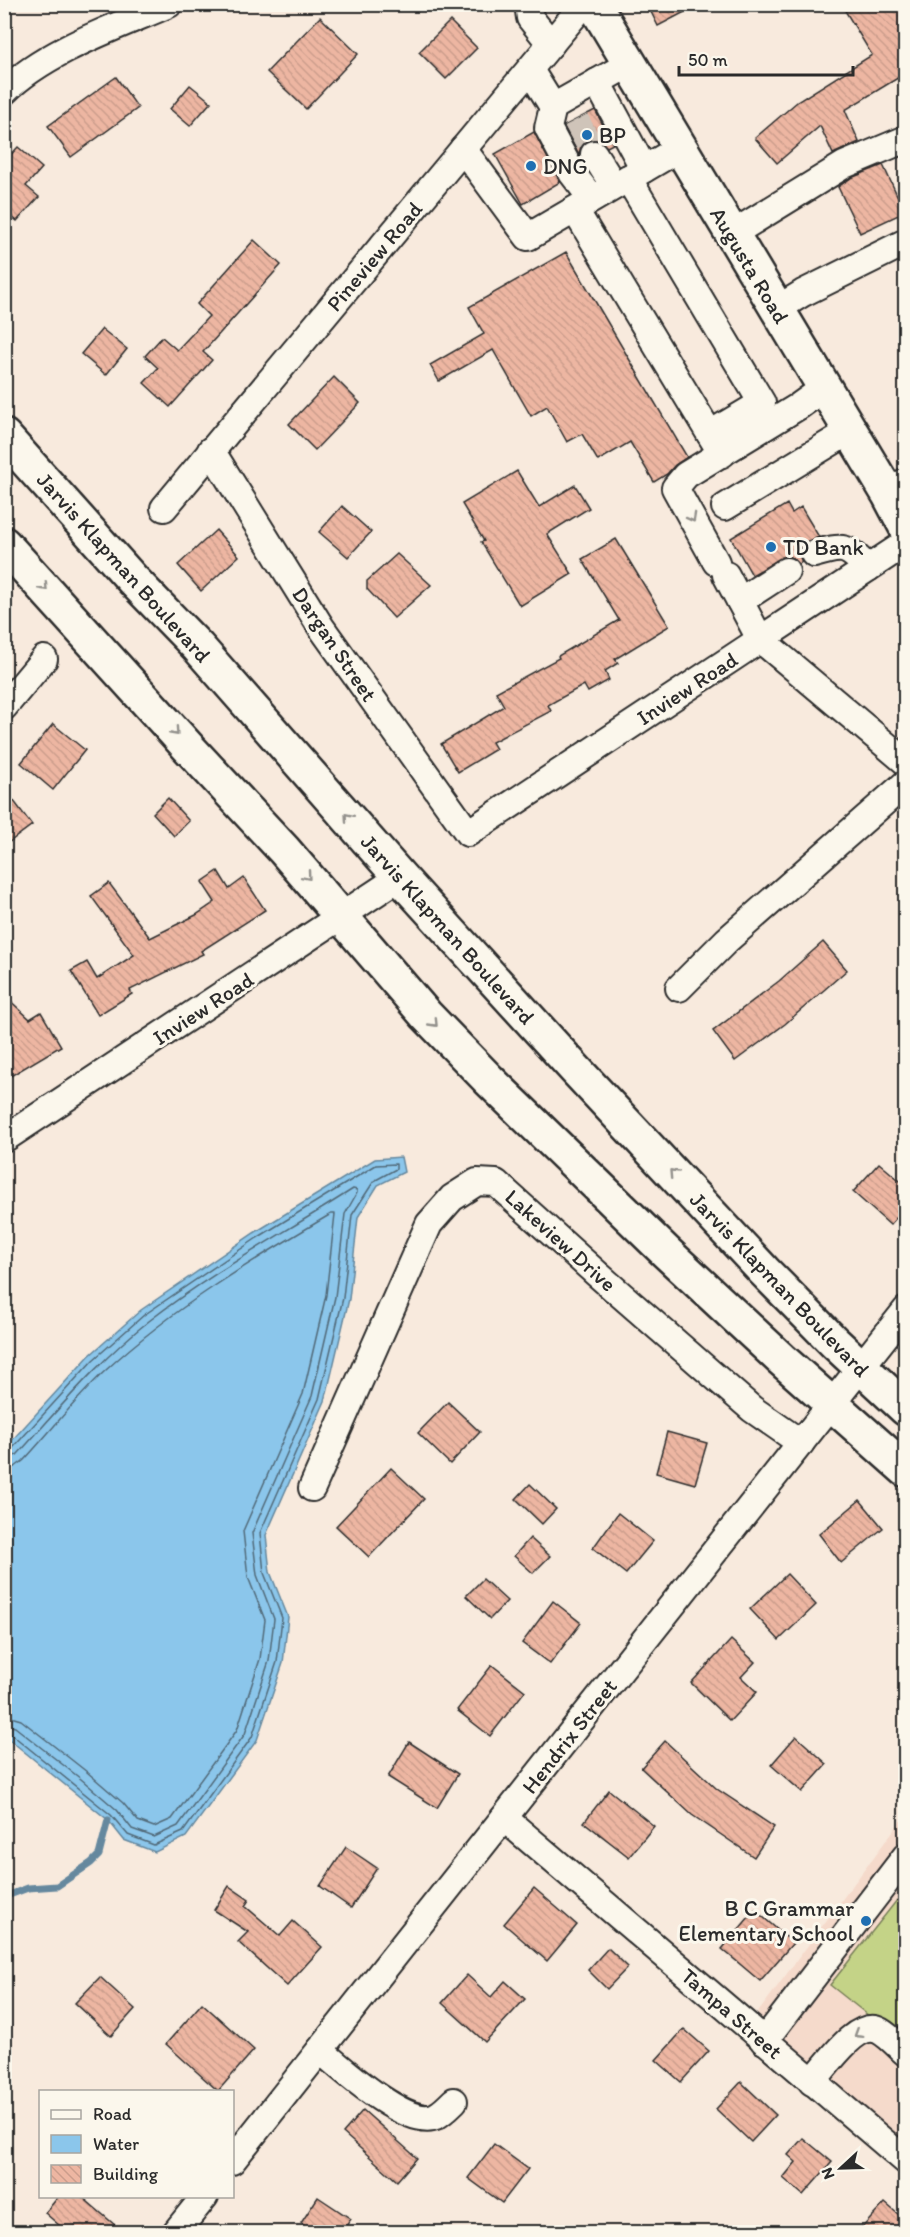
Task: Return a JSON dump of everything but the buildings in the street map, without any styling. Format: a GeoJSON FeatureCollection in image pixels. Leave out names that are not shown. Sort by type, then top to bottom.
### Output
{"type":"FeatureCollection","features":[{"type":"Feature","properties":{"kind":"main road","name":"Augusta Road"},"geometry":{"type":"LineString","coordinates":[[594,4],[850,431],[897,488],[906,527]]}},
{"type":"Feature","properties":{"kind":"main road","name":"Jarvis Klapman Boulevard"},"geometry":{"type":"LineString","coordinates":[[4,436],[133,580],[198,647],[400,877],[575,1069],[764,1271],[906,1410]]}},
{"type":"Feature","properties":{"kind":"main road"},"geometry":{"type":"LineString","coordinates":[[4,448],[54,491]]}},
{"type":"Feature","properties":{"kind":"main road","name":"Jarvis Klapman Boulevard"},"geometry":{"type":"LineString","coordinates":[[4,544],[342,916],[426,1015],[489,1080],[666,1252],[906,1470]]}},
{"type":"Feature","properties":{"kind":"street"},"geometry":{"type":"LineString","coordinates":[[4,92],[26,73],[83,41],[169,4]]}},
{"type":"Feature","properties":{"kind":"street"},"geometry":{"type":"LineString","coordinates":[[528,4],[530,18],[551,44]]}},
{"type":"Feature","properties":{"kind":"street","name":"Pineview Road"},"geometry":{"type":"LineString","coordinates":[[164,508],[584,4]]}},
{"type":"Feature","properties":{"kind":"street"},"geometry":{"type":"LineString","coordinates":[[629,64],[597,82],[565,108],[548,128],[572,174],[583,205],[716,444]]}},
{"type":"Feature","properties":{"kind":"street"},"geometry":{"type":"LineString","coordinates":[[530,70],[565,108]]}},
{"type":"Feature","properties":{"kind":"street"},"geometry":{"type":"LineString","coordinates":[[597,82],[629,178],[762,403],[716,444],[675,488],[760,639],[906,762]]}},
{"type":"Feature","properties":{"kind":"street"},"geometry":{"type":"LineString","coordinates":[[732,234],[844,165],[906,139]]}},
{"type":"Feature","properties":{"kind":"street"},"geometry":{"type":"LineString","coordinates":[[463,149],[528,237],[680,148]]}},
{"type":"Feature","properties":{"kind":"street"},"geometry":{"type":"LineString","coordinates":[[594,154],[629,178]]}},
{"type":"Feature","properties":{"kind":"street"},"geometry":{"type":"LineString","coordinates":[[777,309],[803,293],[906,242]]}},
{"type":"Feature","properties":{"kind":"street"},"geometry":{"type":"LineString","coordinates":[[716,444],[824,388]]}},
{"type":"Feature","properties":{"kind":"street"},"geometry":{"type":"LineString","coordinates":[[725,507],[850,431]]}},
{"type":"Feature","properties":{"kind":"street","name":"Dargan Street"},"geometry":{"type":"LineString","coordinates":[[212,450],[321,627],[468,833]]}},
{"type":"Feature","properties":{"kind":"street","name":"Inview Road"},"geometry":{"type":"LineString","coordinates":[[468,833],[906,543]]}},
{"type":"Feature","properties":{"kind":"street"},"geometry":{"type":"LineString","coordinates":[[814,554],[836,548],[850,550],[867,568]]}},
{"type":"Feature","properties":{"kind":"street"},"geometry":{"type":"LineString","coordinates":[[740,601],[786,571]]}},
{"type":"Feature","properties":{"kind":"street"},"geometry":{"type":"LineString","coordinates":[[4,707],[44,659]]}},
{"type":"Feature","properties":{"kind":"street"},"geometry":{"type":"LineString","coordinates":[[679,988],[727,940],[906,783]]}},
{"type":"Feature","properties":{"kind":"street","name":"Inview Road"},"geometry":{"type":"LineString","coordinates":[[4,1139],[400,877]]}},
{"type":"Feature","properties":{"kind":"street","name":"Lakeview Drive"},"geometry":{"type":"LineString","coordinates":[[312,1488],[429,1224],[452,1198],[477,1182],[496,1183],[752,1408],[801,1443]]}},
{"type":"Feature","properties":{"kind":"street","name":"Hendrix Street"},"geometry":{"type":"LineString","coordinates":[[234,2158],[906,1310]]}},
{"type":"Feature","properties":{"kind":"street","name":"Tampa Street"},"geometry":{"type":"LineString","coordinates":[[504,1818],[906,2162]]}},
{"type":"Feature","properties":{"kind":"street"},"geometry":{"type":"LineString","coordinates":[[764,2040],[906,1856]]}},
{"type":"Feature","properties":{"kind":"street"},"geometry":{"type":"LineString","coordinates":[[812,2082],[847,2041],[861,2030],[872,2028],[881,2031],[906,2053]]}},
{"type":"Feature","properties":{"kind":"street"},"geometry":{"type":"LineString","coordinates":[[320,2050],[346,2073],[387,2103],[416,2117],[435,2117],[454,2101]]}},
{"type":"Feature","properties":{"kind":"street"},"geometry":{"type":"LineString","coordinates":[[176,2232],[203,2198]]}},
{"type":"Feature","properties":{"kind":"shaded area","name":"B C Grammar Elementary School"},"geometry":{"type":"Polygon","coordinates":[[[905,1815],[905,2161],[748,2026],[905,1815]]]}},
{"type":"Feature","properties":{"kind":"green space"},"geometry":{"type":"Polygon","coordinates":[[[897,1900],[905,1907],[905,2020],[893,2035],[830,1985],[897,1900]]]}},
{"type":"Feature","properties":{"kind":"water"},"geometry":{"type":"Polygon","coordinates":[[[401,1157],[404,1172],[378,1185],[358,1217],[349,1299],[325,1401],[266,1535],[270,1572],[288,1617],[283,1663],[257,1740],[186,1837],[155,1852],[124,1840],[108,1820],[5,1736],[5,1448],[89,1356],[141,1310],[254,1233],[375,1159],[401,1157]]]}},
{"type":"Feature","properties":{"kind":"waterway"},"geometry":{"type":"LineString","coordinates":[[4,1897],[28,1888],[57,1886],[91,1863],[99,1855],[108,1820]]}},
{"type":"Feature","properties":{"kind":"tunnel"},"geometry":{"type":"LineString","coordinates":[[576,120],[594,154]]}},
{"type":"Feature","properties":{"kind":"place","name":"BP"},"geometry":{"type":"Point","coordinates":[587,135]}},
{"type":"Feature","properties":{"kind":"place","name":"DNG"},"geometry":{"type":"Point","coordinates":[531,166]}},
{"type":"Feature","properties":{"kind":"place","name":"TD Bank"},"geometry":{"type":"Point","coordinates":[771,547]}},
{"type":"Feature","properties":{"kind":"place","name":"B C Grammar Elementary School"},"geometry":{"type":"Point","coordinates":[866,1921]}}]}
